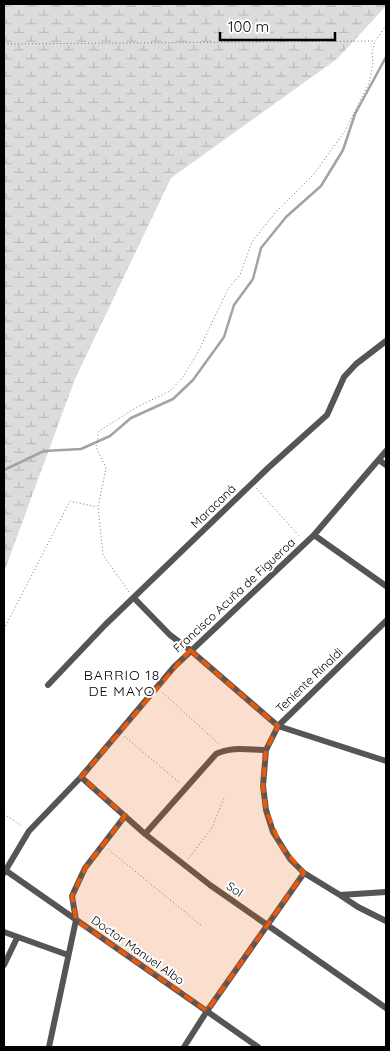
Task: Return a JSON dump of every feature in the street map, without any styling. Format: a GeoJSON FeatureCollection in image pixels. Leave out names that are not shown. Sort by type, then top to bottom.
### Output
{"type":"FeatureCollection","features":[{"type":"Feature","properties":{"kind":"street","name":"Maracaná"},"geometry":{"type":"LineString","coordinates":[[48,685],[105,625],[327,415],[344,377],[356,364],[386,341]]}},
{"type":"Feature","properties":{"kind":"street","name":"Francisco Acuña de Figueroa"},"geometry":{"type":"LineString","coordinates":[[4,871],[29,831],[81,777],[190,650],[232,614],[314,536],[386,451]]}},
{"type":"Feature","properties":{"kind":"street"},"geometry":{"type":"LineString","coordinates":[[379,460],[386,465]]}},
{"type":"Feature","properties":{"kind":"street"},"geometry":{"type":"LineString","coordinates":[[314,536],[386,586]]}},
{"type":"Feature","properties":{"kind":"street"},"geometry":{"type":"LineString","coordinates":[[134,598],[170,635],[278,726],[386,761]]}},
{"type":"Feature","properties":{"kind":"street","name":"Teniente Rinaldi"},"geometry":{"type":"LineString","coordinates":[[386,621],[278,726],[266,750],[263,786],[266,810],[272,832],[281,846],[304,873],[358,907],[386,921]]}},
{"type":"Feature","properties":{"kind":"street"},"geometry":{"type":"LineString","coordinates":[[145,834],[184,787],[216,754],[225,750],[266,750]]}},
{"type":"Feature","properties":{"kind":"street","name":"Sol"},"geometry":{"type":"LineString","coordinates":[[81,777],[145,834],[184,864],[266,925],[386,1008]]}},
{"type":"Feature","properties":{"kind":"street"},"geometry":{"type":"LineString","coordinates":[[49,1047],[76,920],[72,896],[85,868],[125,816]]}},
{"type":"Feature","properties":{"kind":"street","name":"Doctor Manuel Albo"},"geometry":{"type":"LineString","coordinates":[[4,871],[258,1047]]}},
{"type":"Feature","properties":{"kind":"street"},"geometry":{"type":"LineString","coordinates":[[184,1047],[206,1011],[304,873]]}},
{"type":"Feature","properties":{"kind":"street"},"geometry":{"type":"LineString","coordinates":[[340,895],[386,892]]}},
{"type":"Feature","properties":{"kind":"street"},"geometry":{"type":"LineString","coordinates":[[4,932],[68,955]]}},
{"type":"Feature","properties":{"kind":"street"},"geometry":{"type":"LineString","coordinates":[[4,966],[17,938]]}},
{"type":"Feature","properties":{"kind":"path"},"geometry":{"type":"LineString","coordinates":[[134,598],[103,555],[98,507],[106,468],[96,447],[99,431],[103,426],[170,391],[183,377],[198,352],[228,289],[240,275],[252,242],[275,213],[314,174],[345,131],[369,83],[375,41],[386,26]]}},
{"type":"Feature","properties":{"kind":"path"},"geometry":{"type":"LineString","coordinates":[[4,44],[375,41]]}},
{"type":"Feature","properties":{"kind":"path"},"geometry":{"type":"LineString","coordinates":[[252,484],[306,543]]}},
{"type":"Feature","properties":{"kind":"path"},"geometry":{"type":"LineString","coordinates":[[4,628],[70,501],[98,507]]}},
{"type":"Feature","properties":{"kind":"path"},"geometry":{"type":"LineString","coordinates":[[157,687],[225,750]]}},
{"type":"Feature","properties":{"kind":"path"},"geometry":{"type":"LineString","coordinates":[[119,732],[184,787]]}},
{"type":"Feature","properties":{"kind":"path"},"geometry":{"type":"LineString","coordinates":[[184,864],[212,828],[224,798]]}},
{"type":"Feature","properties":{"kind":"path"},"geometry":{"type":"LineString","coordinates":[[4,814],[29,831]]}},
{"type":"Feature","properties":{"kind":"path"},"geometry":{"type":"LineString","coordinates":[[102,844],[202,926]]}},
{"type":"Feature","properties":{"kind":"highlighted area"},"geometry":{"type":"Polygon","coordinates":[[[190,650],[278,726],[266,750],[263,786],[266,810],[281,846],[304,873],[207,1011],[76,920],[72,896],[85,868],[125,816],[81,777],[190,650]]]}},
{"type":"Feature","properties":{"kind":"green space"},"geometry":{"type":"Polygon","coordinates":[[[4,4],[386,4],[386,6],[337,59],[171,178],[75,379],[4,572],[4,4]]]}},
{"type":"Feature","properties":{"kind":"waterway"},"geometry":{"type":"LineString","coordinates":[[4,470],[44,451],[81,449],[110,436],[131,418],[173,399],[193,380],[224,337],[234,305],[253,279],[261,248],[286,217],[321,186],[343,150],[355,114],[386,57]]}},
{"type":"Feature","properties":{"kind":"district","name":"BARRIO 18 DE MAYO"},"geometry":{"type":"Point","coordinates":[122,684]}}]}
